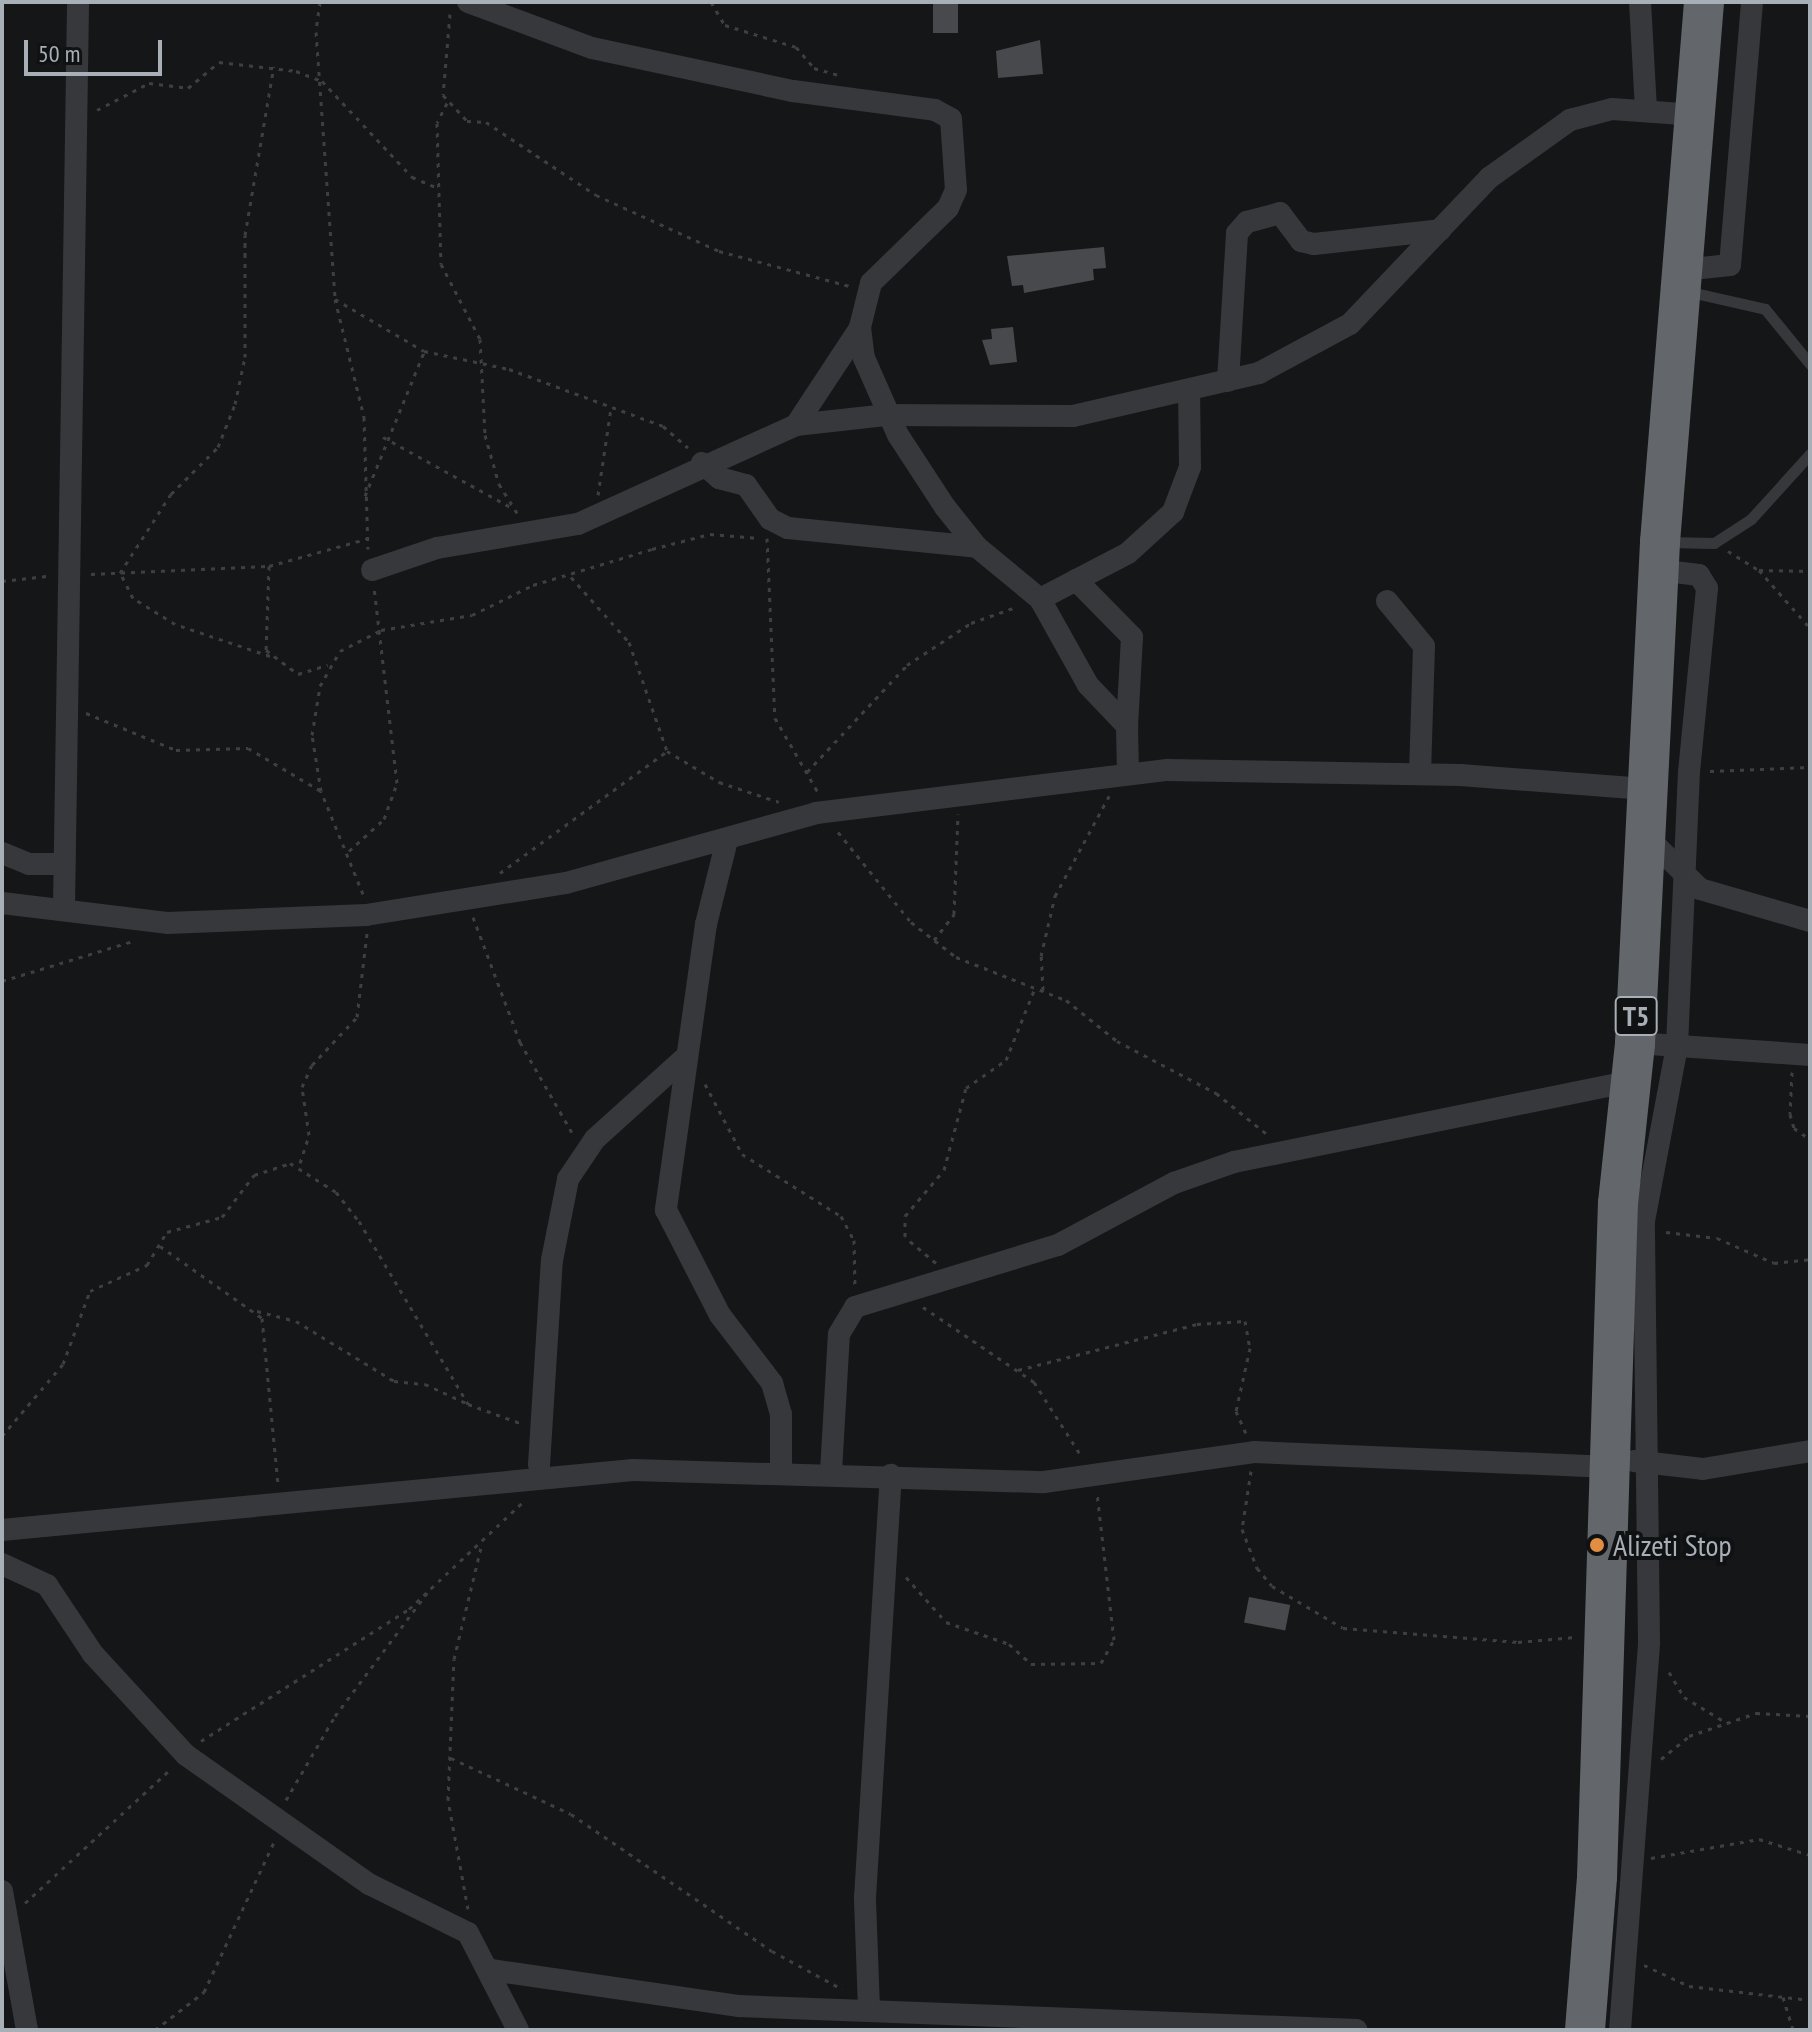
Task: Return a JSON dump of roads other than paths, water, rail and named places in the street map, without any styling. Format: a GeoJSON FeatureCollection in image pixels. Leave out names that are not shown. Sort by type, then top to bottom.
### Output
{"type":"FeatureCollection","features":[{"type":"Feature","properties":{"kind":"highway","name":"T5"},"geometry":{"type":"LineString","coordinates":[[1585,2030],[1597,1877],[1605,1462],[1633,1062],[1659,556],[1704,2]]}},
{"type":"Feature","properties":{"kind":"street"},"geometry":{"type":"LineString","coordinates":[[64,908],[63,697],[70,574],[72,120],[78,2]]}},
{"type":"Feature","properties":{"kind":"street"},"geometry":{"type":"LineString","coordinates":[[468,2],[592,48],[793,91],[935,110],[951,119],[958,172],[948,208],[871,283],[860,327],[796,425]]}},
{"type":"Feature","properties":{"kind":"street"},"geometry":{"type":"LineString","coordinates":[[1640,2],[1646,111]]}},
{"type":"Feature","properties":{"kind":"street"},"geometry":{"type":"LineString","coordinates":[[1682,281],[1730,265],[1752,2]]}},
{"type":"Feature","properties":{"kind":"street"},"geometry":{"type":"LineString","coordinates":[[372,570],[437,548],[535,532],[597,517],[702,463],[796,425],[887,415],[1073,416],[1228,381],[1275,366],[1350,324],[1517,153],[1570,120],[1612,109],[1696,115]]}},
{"type":"Feature","properties":{"kind":"street"},"geometry":{"type":"LineString","coordinates":[[1228,381],[1237,233],[1247,222],[1280,213],[1301,241],[1314,244],[1440,230]]}},
{"type":"Feature","properties":{"kind":"street"},"geometry":{"type":"LineString","coordinates":[[860,327],[864,358],[887,415],[977,547],[1040,599],[1088,685],[1127,726]]}},
{"type":"Feature","properties":{"kind":"street"},"geometry":{"type":"LineString","coordinates":[[1040,599],[1128,553],[1173,512],[1190,467],[1189,390]]}},
{"type":"Feature","properties":{"kind":"street"},"geometry":{"type":"LineString","coordinates":[[702,463],[719,478],[750,488],[768,529],[977,547]]}},
{"type":"Feature","properties":{"kind":"street"},"geometry":{"type":"LineString","coordinates":[[1620,2030],[1649,1642],[1644,1221],[1677,1046],[1689,772],[1706,583],[1692,572],[1659,556]]}},
{"type":"Feature","properties":{"kind":"street"},"geometry":{"type":"LineString","coordinates":[[1076,580],[1132,637],[1124,774]]}},
{"type":"Feature","properties":{"kind":"street"},"geometry":{"type":"LineString","coordinates":[[1387,601],[1424,646],[1420,774]]}},
{"type":"Feature","properties":{"kind":"street"},"geometry":{"type":"LineString","coordinates":[[2,903],[64,908],[167,923],[366,915],[579,880],[822,812],[1124,774],[1420,774],[1648,789]]}},
{"type":"Feature","properties":{"kind":"street"},"geometry":{"type":"LineString","coordinates":[[1644,835],[1684,873],[1737,903],[1810,921]]}},
{"type":"Feature","properties":{"kind":"street"},"geometry":{"type":"LineString","coordinates":[[727,840],[687,1056],[667,1219],[720,1315],[772,1383],[781,1414],[781,1473]]}},
{"type":"Feature","properties":{"kind":"street"},"geometry":{"type":"LineString","coordinates":[[2,853],[29,864],[64,864]]}},
{"type":"Feature","properties":{"kind":"street"},"geometry":{"type":"LineString","coordinates":[[831,1472],[839,1334],[855,1307],[1058,1245],[1203,1171],[1287,1155],[1633,1062],[1677,1046],[1801,1054]]}},
{"type":"Feature","properties":{"kind":"street"},"geometry":{"type":"LineString","coordinates":[[541,1474],[554,1246],[568,1179],[583,1151],[687,1056]]}},
{"type":"Feature","properties":{"kind":"street"},"geometry":{"type":"LineString","coordinates":[[2,1530],[541,1474],[633,1470],[831,1472],[1044,1482],[1254,1452],[1649,1463],[1703,1469],[1810,1451]]}},
{"type":"Feature","properties":{"kind":"street"},"geometry":{"type":"LineString","coordinates":[[869,2004],[865,1898],[882,1531],[891,1475]]}},
{"type":"Feature","properties":{"kind":"street"},"geometry":{"type":"LineString","coordinates":[[2,1564],[47,1585],[93,1654],[186,1755],[281,1819],[369,1884],[472,1938],[491,1970],[518,2030]]}},
{"type":"Feature","properties":{"kind":"street"},"geometry":{"type":"LineString","coordinates":[[3,1897],[27,2030]]}},
{"type":"Feature","properties":{"kind":"street"},"geometry":{"type":"LineString","coordinates":[[491,1970],[739,2006],[869,2004],[1357,2030]]}},
{"type":"Feature","properties":{"kind":"lane"},"geometry":{"type":"LineString","coordinates":[[1682,281],[1765,309],[1810,364]]}},
{"type":"Feature","properties":{"kind":"lane"},"geometry":{"type":"LineString","coordinates":[[1659,556],[1714,543],[1751,519],[1810,454]]}},
{"type":"Feature","properties":{"kind":"place","name":"Alizeti Stop"},"geometry":{"type":"Point","coordinates":[1597,1545]}}]}
